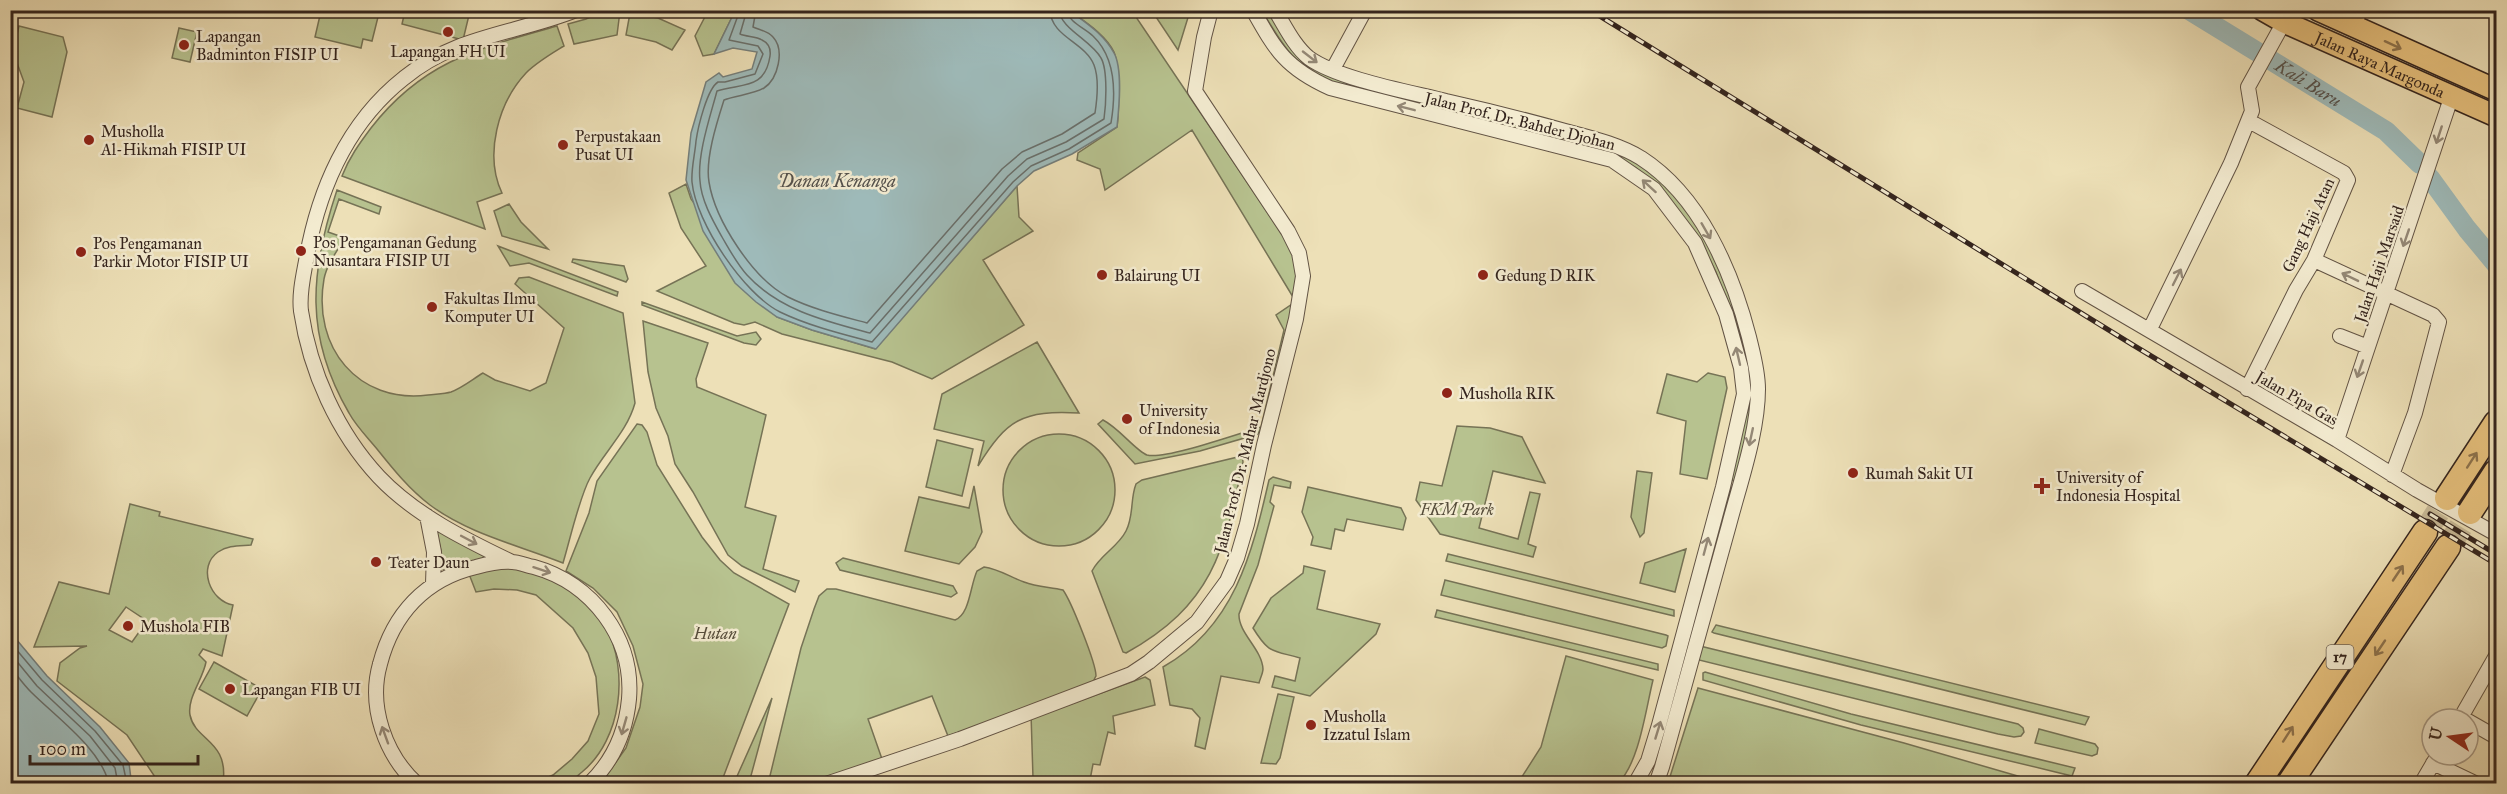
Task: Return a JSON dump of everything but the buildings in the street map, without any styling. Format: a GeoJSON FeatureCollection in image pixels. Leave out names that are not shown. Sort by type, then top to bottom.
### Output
{"type":"FeatureCollection","features":[{"type":"Feature","properties":{"kind":"highway"},"geometry":{"type":"LineString","coordinates":[[2448,498],[2496,423]]}},
{"type":"Feature","properties":{"kind":"highway"},"geometry":{"type":"LineString","coordinates":[[2470,512],[2496,472]]}},
{"type":"Feature","properties":{"kind":"highway","name":"17"},"geometry":{"type":"LineString","coordinates":[[2257,783],[2425,532]]}},
{"type":"Feature","properties":{"kind":"highway","name":"17"},"geometry":{"type":"LineString","coordinates":[[2289,783],[2448,547]]}},
{"type":"Feature","properties":{"kind":"main road","name":"Jalan Raya Margonda"},"geometry":{"type":"LineString","coordinates":[[2263,10],[2284,22],[2451,98],[2496,116]]}},
{"type":"Feature","properties":{"kind":"main road","name":"Jalan Raya Margonda"},"geometry":{"type":"LineString","coordinates":[[2318,10],[2356,18],[2496,90]]}},
{"type":"Feature","properties":{"kind":"street"},"geometry":{"type":"LineString","coordinates":[[576,10],[456,47],[432,57],[387,92],[358,126],[342,152],[315,214],[302,283],[301,310],[318,375],[332,410],[362,457],[380,478],[428,516],[512,562],[545,570],[579,589],[606,617],[624,653],[630,692],[623,731],[605,766],[589,783]]}},
{"type":"Feature","properties":{"kind":"street","name":"Jalan Prof. Dr. Mahar Mardjono"},"geometry":{"type":"LineString","coordinates":[[826,783],[960,739],[1131,674],[1185,634],[1212,603],[1227,580],[1247,524],[1264,445],[1296,320],[1304,276],[1299,253],[1288,231],[1195,91],[1211,10]]}},
{"type":"Feature","properties":{"kind":"street","name":"Jalan Prof. Dr. Bahder Djohan"},"geometry":{"type":"LineString","coordinates":[[1253,10],[1284,59],[1316,81],[1348,94],[1612,159],[1654,189],[1695,243],[1722,304],[1737,349],[1744,394],[1723,488],[1659,725],[1648,761],[1635,783]]}},
{"type":"Feature","properties":{"kind":"street"},"geometry":{"type":"LineString","coordinates":[[1275,10],[1307,56],[1333,69],[1372,82],[1564,130],[1629,151],[1651,165],[1673,185],[1702,223],[1714,244],[1729,275],[1744,317],[1756,363],[1758,393],[1746,458],[1656,783]]}},
{"type":"Feature","properties":{"kind":"street"},"geometry":{"type":"LineString","coordinates":[[1333,69],[1365,10]]}},
{"type":"Feature","properties":{"kind":"street"},"geometry":{"type":"LineString","coordinates":[[2150,329],[2209,211],[2249,121],[2252,107],[2248,87],[2284,22]]}},
{"type":"Feature","properties":{"kind":"street","name":"Jalan Haji Marsaid"},"geometry":{"type":"LineString","coordinates":[[2337,440],[2451,98]]}},
{"type":"Feature","properties":{"kind":"street"},"geometry":{"type":"LineString","coordinates":[[1522,119],[1520,128],[1530,130],[1529,138]]}},
{"type":"Feature","properties":{"kind":"street","name":"Gang Haji Atan"},"geometry":{"type":"LineString","coordinates":[[2247,389],[2296,290],[2314,260],[2347,184],[2347,176],[2249,121]]}},
{"type":"Feature","properties":{"kind":"street"},"geometry":{"type":"LineString","coordinates":[[1561,145],[1564,130]]}},
{"type":"Feature","properties":{"kind":"street"},"geometry":{"type":"LineString","coordinates":[[2314,260],[2433,315],[2439,322],[2415,412],[2392,475]]}},
{"type":"Feature","properties":{"kind":"street","name":"Jalan Pipa Gas"},"geometry":{"type":"LineString","coordinates":[[2082,291],[2496,534]]}},
{"type":"Feature","properties":{"kind":"street"},"geometry":{"type":"LineString","coordinates":[[2340,336],[2368,347]]}},
{"type":"Feature","properties":{"kind":"street"},"geometry":{"type":"LineString","coordinates":[[428,516],[434,552],[433,584]]}},
{"type":"Feature","properties":{"kind":"street"},"geometry":{"type":"LineString","coordinates":[[417,783],[405,773],[385,738],[379,715],[376,692],[378,668],[385,645],[412,600],[433,584],[465,569],[512,562]]}},
{"type":"Feature","properties":{"kind":"street"},"geometry":{"type":"LineString","coordinates":[[2469,707],[2496,656]]}},
{"type":"Feature","properties":{"kind":"street"},"geometry":{"type":"LineString","coordinates":[[2480,728],[2496,737]]}},
{"type":"Feature","properties":{"kind":"street"},"geometry":{"type":"LineString","coordinates":[[2421,783],[2431,767]]}},
{"type":"Feature","properties":{"kind":"street"},"geometry":{"type":"LineString","coordinates":[[2450,767],[2477,783]]}},
{"type":"Feature","properties":{"kind":"green space"},"geometry":{"type":"Polygon","coordinates":[[[321,11],[350,11],[378,17],[372,41],[363,39],[361,48],[315,37],[321,11]]]}},
{"type":"Feature","properties":{"kind":"green space","name":"Lapangan FH UI"},"geometry":{"type":"Polygon","coordinates":[[[405,11],[470,11],[463,40],[402,24],[405,11]]]}},
{"type":"Feature","properties":{"kind":"green space"},"geometry":{"type":"Polygon","coordinates":[[[603,11],[620,11],[617,35],[574,44],[568,24],[603,11]]]}},
{"type":"Feature","properties":{"kind":"green space"},"geometry":{"type":"Polygon","coordinates":[[[708,11],[735,11],[714,54],[703,56],[695,36],[708,11]]]}},
{"type":"Feature","properties":{"kind":"green space"},"geometry":{"type":"Polygon","coordinates":[[[1070,11],[1132,11],[1282,234],[1293,254],[1298,289],[1262,426],[1258,434],[1200,451],[1135,464],[1098,424],[1103,420],[1147,455],[1169,454],[1261,427],[1284,330],[1276,315],[1292,304],[1293,297],[1192,130],[1105,190],[1100,169],[1077,160],[1078,153],[1117,127],[1118,78],[1116,59],[1110,46],[1094,29],[1070,11]]]}},
{"type":"Feature","properties":{"kind":"green space"},"geometry":{"type":"Polygon","coordinates":[[[1152,11],[1190,11],[1178,50],[1152,11]]]}},
{"type":"Feature","properties":{"kind":"green space"},"geometry":{"type":"Polygon","coordinates":[[[1262,11],[1270,11],[1298,55],[1557,135],[1557,137],[1552,138],[1329,81],[1316,75],[1297,60],[1283,44],[1262,11]]]}},
{"type":"Feature","properties":{"kind":"green space"},"geometry":{"type":"Polygon","coordinates":[[[630,13],[658,18],[685,30],[672,50],[656,42],[626,35],[630,13]]]}},
{"type":"Feature","properties":{"kind":"green space"},"geometry":{"type":"Polygon","coordinates":[[[19,26],[63,37],[67,52],[52,117],[17,108],[24,82],[13,52],[19,26]]]}},
{"type":"Feature","properties":{"kind":"green space"},"geometry":{"type":"Polygon","coordinates":[[[557,26],[564,46],[526,73],[516,85],[501,114],[494,146],[494,162],[502,193],[477,202],[485,229],[342,176],[355,151],[371,128],[391,105],[432,72],[478,50],[557,26]]]}},
{"type":"Feature","properties":{"kind":"green space","name":"Lapangan Badminton FISIP UI"},"geometry":{"type":"Polygon","coordinates":[[[179,28],[197,32],[190,62],[172,58],[179,28]]]}},
{"type":"Feature","properties":{"kind":"green space"},"geometry":{"type":"Polygon","coordinates":[[[1569,139],[1618,151],[1661,180],[1689,213],[1713,253],[1739,316],[1751,367],[1753,410],[1734,481],[1730,479],[1746,410],[1735,327],[1716,272],[1699,239],[1655,184],[1636,168],[1619,159],[1568,142],[1569,139]]]}},
{"type":"Feature","properties":{"kind":"green space"},"geometry":{"type":"Polygon","coordinates":[[[686,184],[691,199],[777,317],[875,349],[1017,186],[1019,217],[1033,231],[983,260],[1024,325],[932,379],[892,362],[782,334],[755,322],[744,325],[734,323],[657,291],[706,266],[681,228],[669,193],[686,184]]]}},
{"type":"Feature","properties":{"kind":"green space"},"geometry":{"type":"Polygon","coordinates":[[[337,190],[381,207],[379,214],[339,199],[328,232],[345,238],[325,273],[322,304],[325,327],[333,348],[345,366],[361,380],[381,390],[403,395],[451,392],[483,373],[495,380],[530,391],[546,383],[564,328],[515,284],[519,278],[529,277],[623,313],[635,403],[627,423],[586,486],[563,563],[477,531],[430,505],[402,479],[352,418],[334,385],[324,357],[318,330],[316,303],[321,248],[337,190]]]}},
{"type":"Feature","properties":{"kind":"green space"},"geometry":{"type":"Polygon","coordinates":[[[509,204],[521,222],[548,249],[502,236],[494,211],[509,204]]]}},
{"type":"Feature","properties":{"kind":"green space"},"geometry":{"type":"Polygon","coordinates":[[[498,246],[618,292],[617,296],[529,263],[510,266],[498,246]]]}},
{"type":"Feature","properties":{"kind":"green space"},"geometry":{"type":"Polygon","coordinates":[[[573,259],[624,266],[628,279],[626,282],[572,262],[573,259]]]}},
{"type":"Feature","properties":{"kind":"green space"},"geometry":{"type":"Polygon","coordinates":[[[642,302],[737,336],[756,332],[761,339],[756,345],[744,343],[642,305],[642,302]]]}},
{"type":"Feature","properties":{"kind":"green space"},"geometry":{"type":"Polygon","coordinates":[[[643,321],[708,343],[696,379],[697,387],[766,415],[745,507],[776,516],[763,569],[799,581],[795,592],[742,566],[728,555],[675,464],[668,436],[656,408],[648,372],[643,321]]]}},
{"type":"Feature","properties":{"kind":"green space"},"geometry":{"type":"Polygon","coordinates":[[[1037,342],[1079,413],[1044,413],[1018,421],[998,437],[978,466],[984,441],[934,429],[942,394],[1037,342]]]}},
{"type":"Feature","properties":{"kind":"green space"},"geometry":{"type":"Polygon","coordinates":[[[1708,373],[1725,377],[1727,388],[1707,479],[1680,474],[1686,421],[1657,413],[1667,374],[1697,382],[1708,373]]]}},
{"type":"Feature","properties":{"kind":"green space","name":"Hutan"},"geometry":{"type":"Polygon","coordinates":[[[637,424],[642,425],[647,432],[657,465],[702,537],[720,560],[734,573],[789,604],[721,783],[601,783],[626,748],[640,707],[643,684],[633,646],[617,612],[593,588],[566,571],[589,513],[597,481],[637,424]]]}},
{"type":"Feature","properties":{"kind":"green space","name":"FKM Park"},"geometry":{"type":"Polygon","coordinates":[[[1457,426],[1490,428],[1522,437],[1545,483],[1493,471],[1479,528],[1518,539],[1530,492],[1540,494],[1528,544],[1536,547],[1533,557],[1440,534],[1416,500],[1420,482],[1442,486],[1457,426]]]}},
{"type":"Feature","properties":{"kind":"green space"},"geometry":{"type":"Polygon","coordinates":[[[1059,434],[1081,438],[1099,450],[1111,468],[1115,490],[1111,512],[1099,530],[1081,542],[1059,546],[1037,542],[1019,530],[1007,512],[1003,490],[1007,468],[1019,450],[1037,438],[1059,434]]]}},
{"type":"Feature","properties":{"kind":"green space"},"geometry":{"type":"Polygon","coordinates":[[[937,440],[973,449],[962,496],[926,487],[937,440]]]}},
{"type":"Feature","properties":{"kind":"green space"},"geometry":{"type":"Polygon","coordinates":[[[1242,456],[1243,462],[1229,523],[1210,574],[1178,616],[1155,635],[1126,653],[1123,652],[1092,571],[1126,531],[1136,484],[1142,480],[1242,456]]]}},
{"type":"Feature","properties":{"kind":"green space"},"geometry":{"type":"Polygon","coordinates":[[[1637,471],[1652,473],[1644,533],[1640,537],[1631,517],[1637,471]]]}},
{"type":"Feature","properties":{"kind":"green space"},"geometry":{"type":"Polygon","coordinates":[[[1273,477],[1291,482],[1290,488],[1274,485],[1270,502],[1274,506],[1258,565],[1239,614],[1242,628],[1262,662],[1263,672],[1259,683],[1221,676],[1205,749],[1195,746],[1200,718],[1192,709],[1170,705],[1163,667],[1187,651],[1207,631],[1223,610],[1247,561],[1269,480],[1273,477]]]}},
{"type":"Feature","properties":{"kind":"green space"},"geometry":{"type":"Polygon","coordinates":[[[974,486],[982,532],[975,547],[959,564],[905,551],[919,497],[969,508],[974,486]]]}},
{"type":"Feature","properties":{"kind":"green space"},"geometry":{"type":"Polygon","coordinates":[[[1308,487],[1401,508],[1406,518],[1403,530],[1347,519],[1344,531],[1335,529],[1331,549],[1311,545],[1313,537],[1302,512],[1308,487]]]}},
{"type":"Feature","properties":{"kind":"green space"},"geometry":{"type":"Polygon","coordinates":[[[130,504],[160,512],[159,516],[253,539],[251,545],[230,547],[218,552],[208,566],[207,574],[213,590],[218,597],[233,605],[222,656],[203,649],[199,655],[206,662],[190,709],[193,724],[217,749],[224,769],[223,783],[159,783],[127,735],[57,681],[60,663],[80,648],[87,646],[34,647],[59,582],[109,594],[130,504]],[[126,607],[109,630],[132,642],[147,621],[126,607]]]}},
{"type":"Feature","properties":{"kind":"green space"},"geometry":{"type":"Polygon","coordinates":[[[436,528],[487,558],[440,570],[442,556],[436,528]]]}},
{"type":"Feature","properties":{"kind":"green space"},"geometry":{"type":"Polygon","coordinates":[[[1686,549],[1675,592],[1640,583],[1645,563],[1686,549]]]}},
{"type":"Feature","properties":{"kind":"green space"},"geometry":{"type":"Polygon","coordinates":[[[1448,554],[1674,610],[1674,616],[1446,561],[1448,554]]]}},
{"type":"Feature","properties":{"kind":"green space"},"geometry":{"type":"Polygon","coordinates":[[[843,558],[953,586],[957,593],[951,597],[840,570],[836,563],[843,558]]]}},
{"type":"Feature","properties":{"kind":"green space"},"geometry":{"type":"Polygon","coordinates":[[[1304,566],[1325,571],[1317,609],[1380,624],[1376,634],[1310,696],[1272,687],[1275,676],[1295,681],[1300,658],[1272,650],[1263,643],[1253,628],[1271,598],[1303,573],[1304,566]]]}},
{"type":"Feature","properties":{"kind":"green space"},"geometry":{"type":"Polygon","coordinates":[[[984,567],[1000,571],[1029,584],[1063,590],[1092,659],[1096,676],[1092,685],[948,736],[932,696],[868,719],[882,759],[811,783],[768,784],[801,648],[819,596],[827,589],[836,589],[955,620],[960,617],[967,606],[977,571],[984,567]]]}},
{"type":"Feature","properties":{"kind":"green space"},"geometry":{"type":"Polygon","coordinates":[[[512,568],[539,575],[578,595],[599,615],[606,627],[618,664],[618,704],[606,742],[595,758],[568,783],[535,783],[553,775],[588,741],[599,714],[596,677],[588,653],[573,628],[536,595],[517,590],[494,589],[476,592],[469,574],[490,569],[512,568]]]}},
{"type":"Feature","properties":{"kind":"green space"},"geometry":{"type":"Polygon","coordinates":[[[1445,580],[1666,635],[1668,636],[1666,646],[1662,648],[1441,595],[1445,580]]]}},
{"type":"Feature","properties":{"kind":"green space"},"geometry":{"type":"Polygon","coordinates":[[[1437,610],[1658,664],[1658,670],[1435,617],[1437,610]]]}},
{"type":"Feature","properties":{"kind":"green space"},"geometry":{"type":"Polygon","coordinates":[[[1716,625],[2089,717],[2085,725],[1714,633],[1712,632],[1716,625]]]}},
{"type":"Feature","properties":{"kind":"green space"},"geometry":{"type":"Polygon","coordinates":[[[1700,646],[2018,724],[2024,732],[2021,736],[2014,737],[1998,734],[1699,660],[1700,646]]]}},
{"type":"Feature","properties":{"kind":"green space"},"geometry":{"type":"Polygon","coordinates":[[[1566,656],[1653,680],[1636,749],[1631,763],[1618,783],[1518,783],[1541,747],[1566,656]]]}},
{"type":"Feature","properties":{"kind":"green space","name":"Lapangan FIB UI"},"geometry":{"type":"Polygon","coordinates":[[[214,662],[262,689],[247,716],[199,689],[214,662]]]}},
{"type":"Feature","properties":{"kind":"green space"},"geometry":{"type":"Polygon","coordinates":[[[1705,672],[1851,714],[2075,768],[2072,776],[1861,725],[1703,680],[1705,672]]]}},
{"type":"Feature","properties":{"kind":"green space"},"geometry":{"type":"Polygon","coordinates":[[[1145,677],[1150,680],[1155,705],[1113,716],[1115,734],[1108,732],[1100,765],[1093,764],[1090,780],[1095,783],[993,784],[1013,778],[1033,778],[1031,713],[1060,708],[1145,677]]]}},
{"type":"Feature","properties":{"kind":"green space"},"geometry":{"type":"Polygon","coordinates":[[[1698,688],[1904,743],[2021,777],[2029,783],[1668,783],[1698,688]]]}},
{"type":"Feature","properties":{"kind":"green space"},"geometry":{"type":"Polygon","coordinates":[[[1278,694],[1294,697],[1280,758],[1276,764],[1261,763],[1278,694]]]}},
{"type":"Feature","properties":{"kind":"green space"},"geometry":{"type":"Polygon","coordinates":[[[772,698],[749,783],[734,783],[772,698]]]}},
{"type":"Feature","properties":{"kind":"green space"},"geometry":{"type":"Polygon","coordinates":[[[2039,729],[2095,744],[2098,748],[2097,754],[2092,756],[2035,743],[2039,729]]]}},
{"type":"Feature","properties":{"kind":"water","name":"Danau Kenanga"},"geometry":{"type":"Polygon","coordinates":[[[735,11],[1070,11],[1100,35],[1110,46],[1117,60],[1119,99],[1117,127],[1072,154],[1034,171],[1017,186],[876,349],[777,317],[735,283],[703,231],[686,180],[691,133],[706,82],[719,73],[723,77],[752,69],[757,52],[733,48],[714,54],[735,11]]]}},
{"type":"Feature","properties":{"kind":"water"},"geometry":{"type":"Polygon","coordinates":[[[11,633],[47,676],[100,727],[129,763],[131,779],[138,783],[11,783],[11,633]]]}},
{"type":"Feature","properties":{"kind":"waterway","name":"Kali Baru"},"geometry":{"type":"LineString","coordinates":[[2189,10],[2386,131],[2420,164]]}},
{"type":"Feature","properties":{"kind":"waterway","name":"Kali Baru"},"geometry":{"type":"LineString","coordinates":[[2430,178],[2496,264]]}},
{"type":"Feature","properties":{"kind":"tunnel"},"geometry":{"type":"LineString","coordinates":[[2425,532],[2447,498]]}},
{"type":"Feature","properties":{"kind":"tunnel"},"geometry":{"type":"LineString","coordinates":[[2448,547],[2470,512]]}},
{"type":"Feature","properties":{"kind":"railway"},"geometry":{"type":"LineString","coordinates":[[1590,10],[2133,345],[2496,564]]}},
{"type":"Feature","properties":{"kind":"railway"},"geometry":{"type":"LineString","coordinates":[[2430,514],[2496,554]]}},
{"type":"Feature","properties":{"kind":"place","name":"Lapangan FH UI"},"geometry":{"type":"Point","coordinates":[448,32]}},
{"type":"Feature","properties":{"kind":"place","name":"Lapangan Badminton FISIP UI"},"geometry":{"type":"Point","coordinates":[184,45]}},
{"type":"Feature","properties":{"kind":"place","name":"Musholla Al-Hikmah FISIP UI"},"geometry":{"type":"Point","coordinates":[89,140]}},
{"type":"Feature","properties":{"kind":"place","name":"Perpustakaan Pusat UI"},"geometry":{"type":"Point","coordinates":[563,145]}},
{"type":"Feature","properties":{"kind":"place","name":"Pos Pengamanan Gedung Nusantara FISIP UI"},"geometry":{"type":"Point","coordinates":[301,251]}},
{"type":"Feature","properties":{"kind":"place","name":"Pos Pengamanan Parkir Motor FISIP UI"},"geometry":{"type":"Point","coordinates":[81,252]}},
{"type":"Feature","properties":{"kind":"place","name":"Balairung UI"},"geometry":{"type":"Point","coordinates":[1102,275]}},
{"type":"Feature","properties":{"kind":"place","name":"Gedung D RIK"},"geometry":{"type":"Point","coordinates":[1483,275]}},
{"type":"Feature","properties":{"kind":"place","name":"Fakultas Ilmu Komputer UI"},"geometry":{"type":"Point","coordinates":[432,307]}},
{"type":"Feature","properties":{"kind":"place","name":"Musholla RIK"},"geometry":{"type":"Point","coordinates":[1447,393]}},
{"type":"Feature","properties":{"kind":"place","name":"University of Indonesia"},"geometry":{"type":"Point","coordinates":[1127,419]}},
{"type":"Feature","properties":{"kind":"place","name":"Rumah Sakit UI"},"geometry":{"type":"Point","coordinates":[1853,473]}},
{"type":"Feature","properties":{"kind":"place","name":"University of Indonesia Hospital"},"geometry":{"type":"Point","coordinates":[2042,486]}},
{"type":"Feature","properties":{"kind":"place","name":"Teater Daun"},"geometry":{"type":"Point","coordinates":[376,562]}},
{"type":"Feature","properties":{"kind":"place","name":"Mushola FIB"},"geometry":{"type":"Point","coordinates":[128,626]}},
{"type":"Feature","properties":{"kind":"place","name":"Lapangan FIB UI"},"geometry":{"type":"Point","coordinates":[230,689]}},
{"type":"Feature","properties":{"kind":"place","name":"Musholla Izzatul Islam"},"geometry":{"type":"Point","coordinates":[1311,725]}}]}
